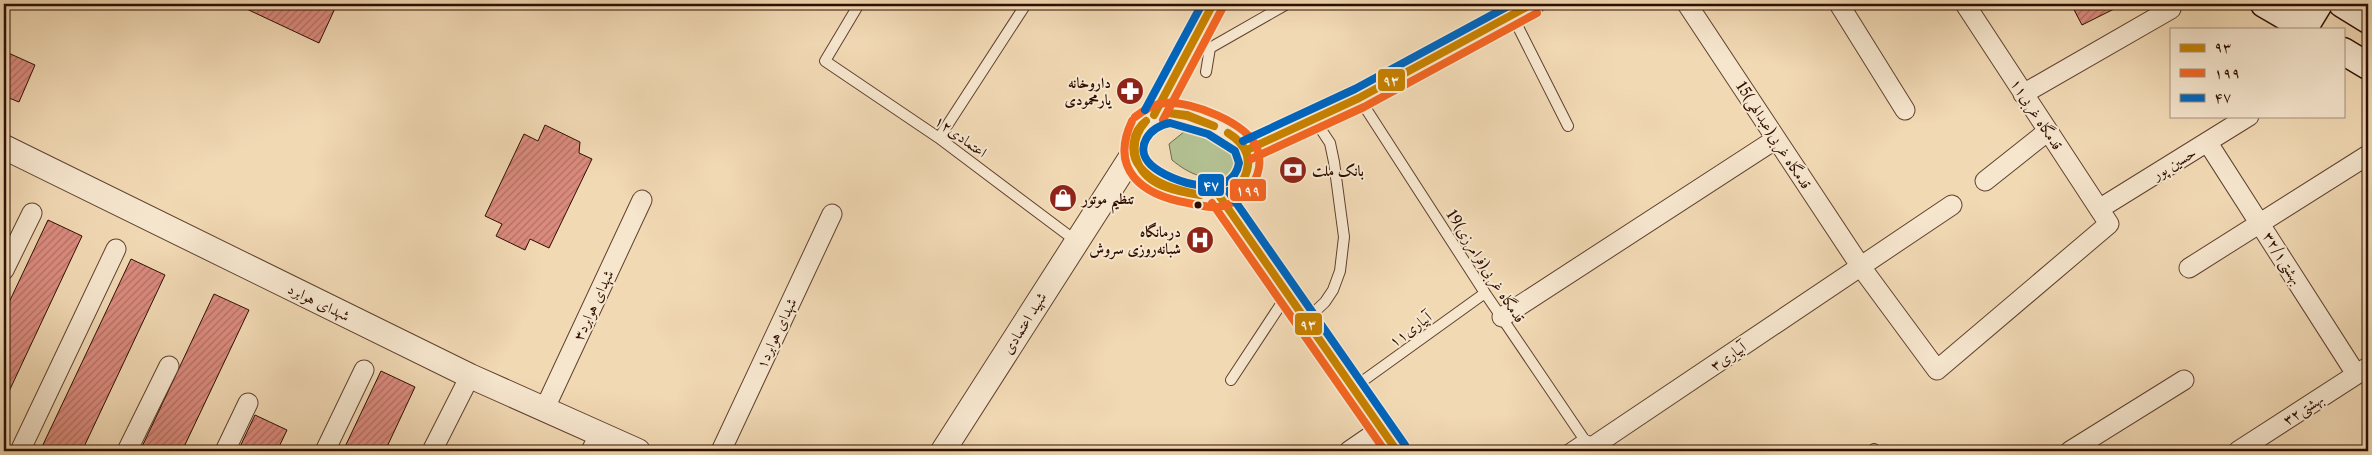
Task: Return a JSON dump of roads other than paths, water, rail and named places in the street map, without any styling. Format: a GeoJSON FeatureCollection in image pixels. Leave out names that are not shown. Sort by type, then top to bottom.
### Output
{"type":"FeatureCollection","features":[{"type":"Feature","properties":{"kind":"main road"},"geometry":{"type":"LineString","coordinates":[[2264,4],[2306,28],[2319,4]]}},
{"type":"Feature","properties":{"kind":"main road"},"geometry":{"type":"LineString","coordinates":[[2342,4],[2368,20]]}},
{"type":"Feature","properties":{"kind":"main road"},"geometry":{"type":"LineString","coordinates":[[2344,52],[2368,66]]}},
{"type":"Feature","properties":{"kind":"street"},"geometry":{"type":"LineString","coordinates":[[1154,115],[1170,113],[1206,122],[1240,140],[1247,150],[1249,163],[1245,178],[1232,192],[1220,197],[1175,189],[1150,179],[1138,166],[1133,154],[1134,137],[1141,125],[1154,115],[1200,49],[1213,4]]}},
{"type":"Feature","properties":{"kind":"street","name":"15قدمگاه غربی(عبدالهی)"},"geometry":{"type":"LineString","coordinates":[[1687,4],[1861,267],[1937,370]]}},
{"type":"Feature","properties":{"kind":"street"},"geometry":{"type":"LineString","coordinates":[[1839,4],[1905,110]]}},
{"type":"Feature","properties":{"kind":"street","name":"قدمگاه غربی۱۱"},"geometry":{"type":"LineString","coordinates":[[1965,4],[2104,216]]}},
{"type":"Feature","properties":{"kind":"street"},"geometry":{"type":"LineString","coordinates":[[1247,150],[1359,98],[1522,9]]}},
{"type":"Feature","properties":{"kind":"street"},"geometry":{"type":"LineString","coordinates":[[2023,94],[2171,9]]}},
{"type":"Feature","properties":{"kind":"street","name":"حسین پور"},"geometry":{"type":"LineString","coordinates":[[1937,370],[2104,216],[2247,118]]}},
{"type":"Feature","properties":{"kind":"street"},"geometry":{"type":"LineString","coordinates":[[1985,181],[2048,131]]}},
{"type":"Feature","properties":{"kind":"street"},"geometry":{"type":"LineString","coordinates":[[1502,317],[1776,139]]}},
{"type":"Feature","properties":{"kind":"street","name":"بهشتی۳۲/۱"},"geometry":{"type":"LineString","coordinates":[[2208,143],[2260,224],[2362,371]]}},
{"type":"Feature","properties":{"kind":"street","name":"شهدای هوابرد"},"geometry":{"type":"LineString","coordinates":[[4,147],[470,376],[544,410],[595,442],[638,451]]}},
{"type":"Feature","properties":{"kind":"street","name":"شهید اعتمادی"},"geometry":{"type":"LineString","coordinates":[[942,451],[1133,154]]}},
{"type":"Feature","properties":{"kind":"street"},"geometry":{"type":"LineString","coordinates":[[2188,268],[2368,155]]}},
{"type":"Feature","properties":{"kind":"street"},"geometry":{"type":"LineString","coordinates":[[1105,195],[1150,179]]}},
{"type":"Feature","properties":{"kind":"street"},"geometry":{"type":"LineString","coordinates":[[1220,197],[1397,451]]}},
{"type":"Feature","properties":{"kind":"street","name":"۳شهدای هوابرد"},"geometry":{"type":"LineString","coordinates":[[544,410],[642,200]]}},
{"type":"Feature","properties":{"kind":"street","name":"آبیاری۳"},"geometry":{"type":"LineString","coordinates":[[1589,442],[1861,267],[1952,205]]}},
{"type":"Feature","properties":{"kind":"street"},"geometry":{"type":"LineString","coordinates":[[4,270],[32,213]]}},
{"type":"Feature","properties":{"kind":"street","name":"شهدای هوابرد۱"},"geometry":{"type":"LineString","coordinates":[[720,451],[832,214]]}},
{"type":"Feature","properties":{"kind":"street"},"geometry":{"type":"LineString","coordinates":[[20,451],[116,250]]}},
{"type":"Feature","properties":{"kind":"street"},"geometry":{"type":"LineString","coordinates":[[127,451],[169,366]]}},
{"type":"Feature","properties":{"kind":"street"},"geometry":{"type":"LineString","coordinates":[[325,451],[364,370]]}},
{"type":"Feature","properties":{"kind":"street","name":"بهشتی۳۲"},"geometry":{"type":"LineString","coordinates":[[2238,451],[2362,371]]}},
{"type":"Feature","properties":{"kind":"street"},"geometry":{"type":"LineString","coordinates":[[432,451],[470,376]]}},
{"type":"Feature","properties":{"kind":"street"},"geometry":{"type":"LineString","coordinates":[[2070,451],[2184,380]]}},
{"type":"Feature","properties":{"kind":"street"},"geometry":{"type":"LineString","coordinates":[[225,451],[248,403]]}},
{"type":"Feature","properties":{"kind":"street"},"geometry":{"type":"LineString","coordinates":[[1349,451],[1381,429]]}},
{"type":"Feature","properties":{"kind":"lane","name":"اعتمادی۱۲"},"geometry":{"type":"LineString","coordinates":[[859,4],[826,61],[939,138],[1076,241]]}},
{"type":"Feature","properties":{"kind":"lane"},"geometry":{"type":"LineString","coordinates":[[939,138],[1026,4]]}},
{"type":"Feature","properties":{"kind":"lane"},"geometry":{"type":"LineString","coordinates":[[1206,72],[1200,49],[1287,4]]}},
{"type":"Feature","properties":{"kind":"lane"},"geometry":{"type":"LineString","coordinates":[[1522,9],[1568,126]]}},
{"type":"Feature","properties":{"kind":"lane","name":"19قدمگاه غربی(فرامرزی)"},"geometry":{"type":"LineString","coordinates":[[1359,98],[1485,293],[1589,442]]}},
{"type":"Feature","properties":{"kind":"lane"},"geometry":{"type":"LineString","coordinates":[[1306,320],[1325,302],[1333,290],[1340,271],[1344,237],[1330,143],[1314,119]]}},
{"type":"Feature","properties":{"kind":"lane","name":"آبیاری۱۱"},"geometry":{"type":"LineString","coordinates":[[1353,388],[1485,293]]}},
{"type":"Feature","properties":{"kind":"lane"},"geometry":{"type":"LineString","coordinates":[[1231,380],[1288,295]]}},
{"type":"Feature","properties":{"kind":"lane","name":"آبیاری۳"},"geometry":{"type":"LineString","coordinates":[[1566,451],[1589,442]]}},
{"type":"Feature","properties":{"kind":"place","name":"داروخانه یارمحمودی"},"geometry":{"type":"Point","coordinates":[1130,91]}},
{"type":"Feature","properties":{"kind":"place","name":"بانک ملت"},"geometry":{"type":"Point","coordinates":[1293,170]}},
{"type":"Feature","properties":{"kind":"place","name":"تنظیم موتور"},"geometry":{"type":"Point","coordinates":[1063,198]}},
{"type":"Feature","properties":{"kind":"place","name":"درمانگاه شبانه‌روزی سروش"},"geometry":{"type":"Point","coordinates":[1200,240]}}]}
